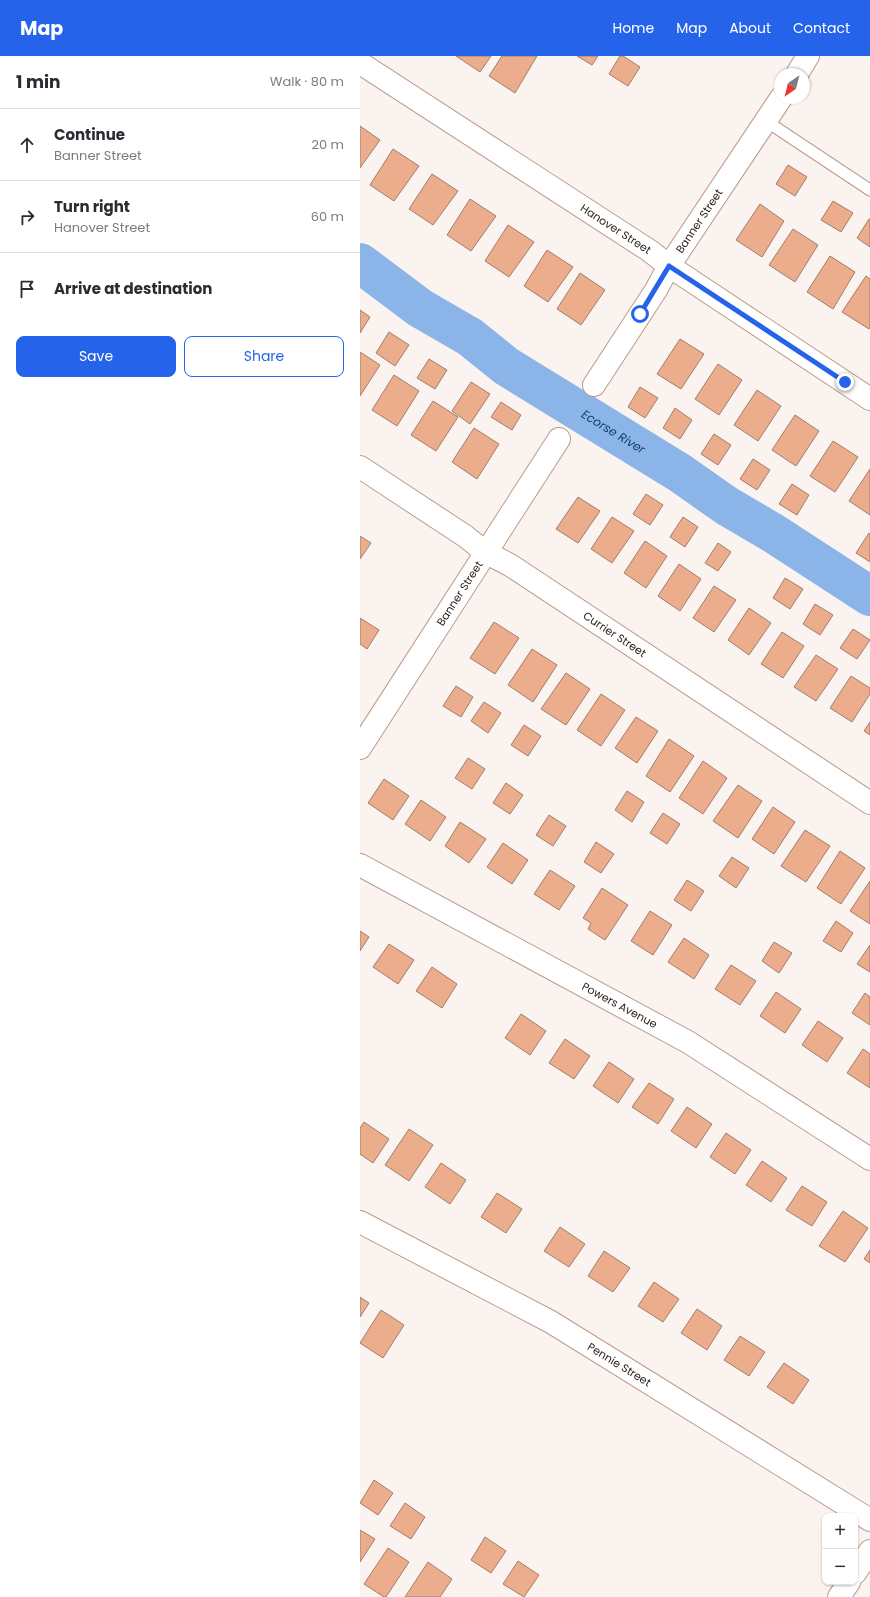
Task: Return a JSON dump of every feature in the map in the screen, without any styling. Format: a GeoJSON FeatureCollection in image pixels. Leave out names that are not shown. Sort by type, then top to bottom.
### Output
{"type":"FeatureCollection","features":[{"type":"Feature","properties":{"kind":"street"},"geometry":{"type":"LineString","coordinates":[[801,68],[808,56]]}},
{"type":"Feature","properties":{"kind":"street","name":"Hanover Street"},"geometry":{"type":"LineString","coordinates":[[360,63],[650,251],[669,266],[870,399]]}},
{"type":"Feature","properties":{"kind":"street","name":"Banner Street"},"geometry":{"type":"LineString","coordinates":[[594,385],[656,290],[669,266],[777,104]]}},
{"type":"Feature","properties":{"kind":"street","name":"Banner Street"},"geometry":{"type":"LineString","coordinates":[[360,748],[559,439]]}},
{"type":"Feature","properties":{"kind":"street","name":"Currier Street"},"geometry":{"type":"LineString","coordinates":[[360,466],[465,536],[485,552],[510,565],[870,803]]}},
{"type":"Feature","properties":{"kind":"street","name":"Powers Avenue"},"geometry":{"type":"LineString","coordinates":[[360,865],[688,1042],[870,1159]]}},
{"type":"Feature","properties":{"kind":"street","name":"Pennie Street"},"geometry":{"type":"LineString","coordinates":[[360,1222],[550,1322],[870,1520]]}},
{"type":"Feature","properties":{"kind":"street"},"geometry":{"type":"LineString","coordinates":[[858,1569],[870,1551]]}},
{"type":"Feature","properties":{"kind":"street"},"geometry":{"type":"LineString","coordinates":[[839,1597],[847,1585]]}},
{"type":"Feature","properties":{"kind":"lane"},"geometry":{"type":"LineString","coordinates":[[766,121],[870,190]]}},
{"type":"Feature","properties":{"kind":"building"},"geometry":{"type":"Polygon","coordinates":[[[456,56],[491,56],[480,72],[456,56]]]}},
{"type":"Feature","properties":{"kind":"building"},"geometry":{"type":"Polygon","coordinates":[[[502,56],[537,56],[515,93],[489,76],[502,56]]]}},
{"type":"Feature","properties":{"kind":"building"},"geometry":{"type":"Polygon","coordinates":[[[577,56],[598,56],[592,65],[577,56]]]}},
{"type":"Feature","properties":{"kind":"building"},"geometry":{"type":"Polygon","coordinates":[[[620,56],[623,56],[640,67],[628,86],[609,74],[620,56]]]}},
{"type":"Feature","properties":{"kind":"building"},"geometry":{"type":"Polygon","coordinates":[[[360,126],[380,140],[360,168],[360,126]]]}},
{"type":"Feature","properties":{"kind":"building"},"geometry":{"type":"Polygon","coordinates":[[[393,149],[419,166],[394,201],[370,185],[393,149]]]}},
{"type":"Feature","properties":{"kind":"building"},"geometry":{"type":"Polygon","coordinates":[[[788,165],[807,177],[795,196],[776,184],[788,165]]]}},
{"type":"Feature","properties":{"kind":"building"},"geometry":{"type":"Polygon","coordinates":[[[432,174],[458,191],[433,225],[409,209],[432,174]]]}},
{"type":"Feature","properties":{"kind":"building"},"geometry":{"type":"Polygon","coordinates":[[[470,199],[496,216],[471,251],[447,235],[470,199]]]}},
{"type":"Feature","properties":{"kind":"building"},"geometry":{"type":"Polygon","coordinates":[[[833,201],[853,213],[841,232],[821,220],[833,201]]]}},
{"type":"Feature","properties":{"kind":"building"},"geometry":{"type":"Polygon","coordinates":[[[760,204],[784,221],[762,257],[736,240],[760,204]]]}},
{"type":"Feature","properties":{"kind":"building"},"geometry":{"type":"Polygon","coordinates":[[[870,219],[870,247],[857,238],[870,219]]]}},
{"type":"Feature","properties":{"kind":"building"},"geometry":{"type":"Polygon","coordinates":[[[508,225],[534,242],[509,277],[485,261],[508,225]]]}},
{"type":"Feature","properties":{"kind":"building"},"geometry":{"type":"Polygon","coordinates":[[[793,229],[818,245],[795,282],[769,265],[793,229]]]}},
{"type":"Feature","properties":{"kind":"building"},"geometry":{"type":"Polygon","coordinates":[[[547,250],[573,267],[548,302],[524,286],[547,250]]]}},
{"type":"Feature","properties":{"kind":"building"},"geometry":{"type":"Polygon","coordinates":[[[830,256],[855,272],[833,309],[807,292],[830,256]]]}},
{"type":"Feature","properties":{"kind":"building"},"geometry":{"type":"Polygon","coordinates":[[[580,273],[605,290],[581,325],[557,309],[580,273]]]}},
{"type":"Feature","properties":{"kind":"building"},"geometry":{"type":"Polygon","coordinates":[[[866,276],[870,279],[869,329],[842,312],[866,276]]]}},
{"type":"Feature","properties":{"kind":"building"},"geometry":{"type":"Polygon","coordinates":[[[360,310],[370,317],[360,333],[360,310]]]}},
{"type":"Feature","properties":{"kind":"building"},"geometry":{"type":"Polygon","coordinates":[[[389,332],[409,345],[395,366],[376,353],[389,332]]]}},
{"type":"Feature","properties":{"kind":"building"},"geometry":{"type":"Polygon","coordinates":[[[680,339],[704,354],[681,389],[657,374],[680,339]]]}},
{"type":"Feature","properties":{"kind":"building"},"geometry":{"type":"Polygon","coordinates":[[[360,352],[380,365],[360,396],[360,352]]]}},
{"type":"Feature","properties":{"kind":"building"},"geometry":{"type":"Polygon","coordinates":[[[429,359],[447,370],[435,389],[417,378],[429,359]]]}},
{"type":"Feature","properties":{"kind":"building"},"geometry":{"type":"Polygon","coordinates":[[[718,364],[742,380],[719,415],[695,399],[718,364]]]}},
{"type":"Feature","properties":{"kind":"building"},"geometry":{"type":"Polygon","coordinates":[[[394,375],[419,391],[397,426],[372,410],[394,375]]]}},
{"type":"Feature","properties":{"kind":"building"},"geometry":{"type":"Polygon","coordinates":[[[471,382],[490,394],[470,424],[452,411],[471,382]]]}},
{"type":"Feature","properties":{"kind":"building"},"geometry":{"type":"Polygon","coordinates":[[[640,387],[658,398],[645,418],[628,407],[640,387]]]}},
{"type":"Feature","properties":{"kind":"building"},"geometry":{"type":"Polygon","coordinates":[[[757,390],[781,406],[758,441],[734,425],[757,390]]]}},
{"type":"Feature","properties":{"kind":"building"},"geometry":{"type":"Polygon","coordinates":[[[433,401],[458,417],[436,451],[411,435],[433,401]]]}},
{"type":"Feature","properties":{"kind":"building"},"geometry":{"type":"Polygon","coordinates":[[[501,402],[521,415],[512,430],[491,417],[501,402]]]}},
{"type":"Feature","properties":{"kind":"building"},"geometry":{"type":"Polygon","coordinates":[[[675,408],[692,420],[680,439],[663,428],[675,408]]]}},
{"type":"Feature","properties":{"kind":"building"},"geometry":{"type":"Polygon","coordinates":[[[795,415],[819,431],[796,466],[772,450],[795,415]]]}},
{"type":"Feature","properties":{"kind":"building"},"geometry":{"type":"Polygon","coordinates":[[[474,428],[499,444],[477,479],[452,462],[474,428]]]}},
{"type":"Feature","properties":{"kind":"building"},"geometry":{"type":"Polygon","coordinates":[[[714,434],[731,445],[718,465],[701,454],[714,434]]]}},
{"type":"Feature","properties":{"kind":"building"},"geometry":{"type":"Polygon","coordinates":[[[833,441],[858,457],[835,492],[810,476],[833,441]]]}},
{"type":"Feature","properties":{"kind":"building"},"geometry":{"type":"Polygon","coordinates":[[[753,459],[770,470],[757,490],[740,479],[753,459]]]}},
{"type":"Feature","properties":{"kind":"building"},"geometry":{"type":"Polygon","coordinates":[[[870,469],[870,515],[849,501],[870,469]]]}},
{"type":"Feature","properties":{"kind":"building"},"geometry":{"type":"Polygon","coordinates":[[[792,484],[809,495],[797,515],[779,504],[792,484]]]}},
{"type":"Feature","properties":{"kind":"building"},"geometry":{"type":"Polygon","coordinates":[[[646,494],[663,505],[650,525],[633,514],[646,494]]]}},
{"type":"Feature","properties":{"kind":"building"},"geometry":{"type":"Polygon","coordinates":[[[578,497],[600,511],[578,543],[556,529],[578,497]]]}},
{"type":"Feature","properties":{"kind":"building"},"geometry":{"type":"Polygon","coordinates":[[[612,517],[634,531],[612,563],[591,549],[612,517]]]}},
{"type":"Feature","properties":{"kind":"building"},"geometry":{"type":"Polygon","coordinates":[[[683,517],[698,527],[685,547],[670,537],[683,517]]]}},
{"type":"Feature","properties":{"kind":"building"},"geometry":{"type":"Polygon","coordinates":[[[869,533],[870,534],[870,562],[856,553],[869,533]]]}},
{"type":"Feature","properties":{"kind":"building"},"geometry":{"type":"Polygon","coordinates":[[[360,536],[371,543],[360,559],[360,536]]]}},
{"type":"Feature","properties":{"kind":"building"},"geometry":{"type":"Polygon","coordinates":[[[645,541],[667,556],[646,588],[624,573],[645,541]]]}},
{"type":"Feature","properties":{"kind":"building"},"geometry":{"type":"Polygon","coordinates":[[[718,543],[731,552],[718,571],[705,563],[718,543]]]}},
{"type":"Feature","properties":{"kind":"building"},"geometry":{"type":"Polygon","coordinates":[[[679,564],[701,579],[680,611],[658,596],[679,564]]]}},
{"type":"Feature","properties":{"kind":"building"},"geometry":{"type":"Polygon","coordinates":[[[785,578],[803,589],[790,609],[773,598],[785,578]]]}},
{"type":"Feature","properties":{"kind":"building"},"geometry":{"type":"Polygon","coordinates":[[[714,586],[736,600],[714,632],[693,618],[714,586]]]}},
{"type":"Feature","properties":{"kind":"building"},"geometry":{"type":"Polygon","coordinates":[[[815,604],[833,615],[820,635],[803,624],[815,604]]]}},
{"type":"Feature","properties":{"kind":"building"},"geometry":{"type":"Polygon","coordinates":[[[749,608],[771,623],[749,655],[728,640],[749,608]]]}},
{"type":"Feature","properties":{"kind":"building"},"geometry":{"type":"Polygon","coordinates":[[[360,618],[379,630],[367,649],[360,644],[360,618]]]}},
{"type":"Feature","properties":{"kind":"building"},"geometry":{"type":"Polygon","coordinates":[[[494,622],[519,638],[495,674],[470,658],[494,622]]]}},
{"type":"Feature","properties":{"kind":"building"},"geometry":{"type":"Polygon","coordinates":[[[853,629],[870,640],[857,659],[840,648],[853,629]]]}},
{"type":"Feature","properties":{"kind":"building"},"geometry":{"type":"Polygon","coordinates":[[[782,632],[804,646],[783,678],[761,664],[782,632]]]}},
{"type":"Feature","properties":{"kind":"building"},"geometry":{"type":"Polygon","coordinates":[[[532,649],[557,665],[533,702],[508,685],[532,649]]]}},
{"type":"Feature","properties":{"kind":"building"},"geometry":{"type":"Polygon","coordinates":[[[816,655],[838,669],[816,701],[794,687],[816,655]]]}},
{"type":"Feature","properties":{"kind":"building"},"geometry":{"type":"Polygon","coordinates":[[[566,673],[590,689],[566,725],[541,709],[566,673]]]}},
{"type":"Feature","properties":{"kind":"building"},"geometry":{"type":"Polygon","coordinates":[[[851,676],[870,688],[870,694],[852,722],[830,708],[851,676]]]}},
{"type":"Feature","properties":{"kind":"building"},"geometry":{"type":"Polygon","coordinates":[[[456,686],[473,697],[461,717],[443,706],[456,686]]]}},
{"type":"Feature","properties":{"kind":"building"},"geometry":{"type":"Polygon","coordinates":[[[601,694],[625,710],[601,746],[577,730],[601,694]]]}},
{"type":"Feature","properties":{"kind":"building"},"geometry":{"type":"Polygon","coordinates":[[[484,702],[501,713],[488,733],[471,721],[484,702]]]}},
{"type":"Feature","properties":{"kind":"building"},"geometry":{"type":"Polygon","coordinates":[[[636,717],[658,731],[637,763],[615,748],[636,717]]]}},
{"type":"Feature","properties":{"kind":"building"},"geometry":{"type":"Polygon","coordinates":[[[870,722],[870,735],[864,731],[870,722]]]}},
{"type":"Feature","properties":{"kind":"building"},"geometry":{"type":"Polygon","coordinates":[[[524,725],[541,736],[528,756],[511,745],[524,725]]]}},
{"type":"Feature","properties":{"kind":"building"},"geometry":{"type":"Polygon","coordinates":[[[669,739],[694,756],[670,792],[646,776],[669,739]]]}},
{"type":"Feature","properties":{"kind":"building"},"geometry":{"type":"Polygon","coordinates":[[[468,758],[485,769],[472,789],[455,778],[468,758]]]}},
{"type":"Feature","properties":{"kind":"building"},"geometry":{"type":"Polygon","coordinates":[[[703,761],[727,778],[703,814],[679,798],[703,761]]]}},
{"type":"Feature","properties":{"kind":"building"},"geometry":{"type":"Polygon","coordinates":[[[384,779],[409,796],[393,820],[368,803],[384,779]]]}},
{"type":"Feature","properties":{"kind":"building"},"geometry":{"type":"Polygon","coordinates":[[[506,783],[523,795],[510,814],[493,803],[506,783]]]}},
{"type":"Feature","properties":{"kind":"building"},"geometry":{"type":"Polygon","coordinates":[[[738,785],[762,801],[738,838],[713,821],[738,785]]]}},
{"type":"Feature","properties":{"kind":"building"},"geometry":{"type":"Polygon","coordinates":[[[627,791],[644,802],[632,822],[615,810],[627,791]]]}},
{"type":"Feature","properties":{"kind":"building"},"geometry":{"type":"Polygon","coordinates":[[[421,800],[446,817],[430,841],[405,824],[421,800]]]}},
{"type":"Feature","properties":{"kind":"building"},"geometry":{"type":"Polygon","coordinates":[[[773,807],[795,822],[774,854],[752,839],[773,807]]]}},
{"type":"Feature","properties":{"kind":"building"},"geometry":{"type":"Polygon","coordinates":[[[663,813],[680,824],[667,844],[650,833],[663,813]]]}},
{"type":"Feature","properties":{"kind":"building"},"geometry":{"type":"Polygon","coordinates":[[[549,815],[566,826],[553,846],[536,835],[549,815]]]}},
{"type":"Feature","properties":{"kind":"building"},"geometry":{"type":"Polygon","coordinates":[[[460,822],[486,839],[469,863],[445,846],[460,822]]]}},
{"type":"Feature","properties":{"kind":"building"},"geometry":{"type":"Polygon","coordinates":[[[805,830],[830,846],[806,882],[781,866],[805,830]]]}},
{"type":"Feature","properties":{"kind":"building"},"geometry":{"type":"Polygon","coordinates":[[[596,842],[614,854],[601,873],[584,862],[596,842]]]}},
{"type":"Feature","properties":{"kind":"building"},"geometry":{"type":"Polygon","coordinates":[[[503,843],[528,860],[512,884],[487,867],[503,843]]]}},
{"type":"Feature","properties":{"kind":"building"},"geometry":{"type":"Polygon","coordinates":[[[840,851],[865,868],[841,904],[817,888],[840,851]]]}},
{"type":"Feature","properties":{"kind":"building"},"geometry":{"type":"Polygon","coordinates":[[[732,857],[749,868],[736,888],[719,876],[732,857]]]}},
{"type":"Feature","properties":{"kind":"building"},"geometry":{"type":"Polygon","coordinates":[[[550,870],[575,886],[559,910],[534,894],[550,870]]]}},
{"type":"Feature","properties":{"kind":"building"},"geometry":{"type":"Polygon","coordinates":[[[687,880],[704,891],[691,911],[674,900],[687,880]]]}},
{"type":"Feature","properties":{"kind":"building"},"geometry":{"type":"Polygon","coordinates":[[[870,881],[870,924],[850,911],[870,881]]]}},
{"type":"Feature","properties":{"kind":"building"},"geometry":{"type":"Polygon","coordinates":[[[602,888],[628,905],[605,940],[588,929],[591,923],[583,918],[602,888]]]}},
{"type":"Feature","properties":{"kind":"building"},"geometry":{"type":"Polygon","coordinates":[[[650,911],[672,925],[653,955],[631,941],[650,911]]]}},
{"type":"Feature","properties":{"kind":"building"},"geometry":{"type":"Polygon","coordinates":[[[836,921],[853,933],[841,952],[823,941],[836,921]]]}},
{"type":"Feature","properties":{"kind":"building"},"geometry":{"type":"Polygon","coordinates":[[[360,931],[369,937],[360,951],[360,931]]]}},
{"type":"Feature","properties":{"kind":"building"},"geometry":{"type":"Polygon","coordinates":[[[684,938],[709,955],[694,979],[668,962],[684,938]]]}},
{"type":"Feature","properties":{"kind":"building"},"geometry":{"type":"Polygon","coordinates":[[[774,942],[792,953],[779,973],[762,961],[774,942]]]}},
{"type":"Feature","properties":{"kind":"building"},"geometry":{"type":"Polygon","coordinates":[[[389,944],[414,960],[398,984],[373,967],[389,944]]]}},
{"type":"Feature","properties":{"kind":"building"},"geometry":{"type":"Polygon","coordinates":[[[870,945],[870,972],[857,964],[870,945]]]}},
{"type":"Feature","properties":{"kind":"building"},"geometry":{"type":"Polygon","coordinates":[[[731,965],[756,981],[740,1005],[715,989],[731,965]]]}},
{"type":"Feature","properties":{"kind":"building"},"geometry":{"type":"Polygon","coordinates":[[[432,967],[457,984],[442,1008],[416,991],[432,967]]]}},
{"type":"Feature","properties":{"kind":"building"},"geometry":{"type":"Polygon","coordinates":[[[776,992],[801,1009],[785,1033],[760,1016],[776,992]]]}},
{"type":"Feature","properties":{"kind":"building"},"geometry":{"type":"Polygon","coordinates":[[[865,993],[870,997],[870,1025],[852,1013],[865,993]]]}},
{"type":"Feature","properties":{"kind":"building"},"geometry":{"type":"Polygon","coordinates":[[[521,1014],[546,1031],[530,1055],[505,1038],[521,1014]]]}},
{"type":"Feature","properties":{"kind":"building"},"geometry":{"type":"Polygon","coordinates":[[[818,1021],[843,1038],[827,1062],[802,1045],[818,1021]]]}},
{"type":"Feature","properties":{"kind":"building"},"geometry":{"type":"Polygon","coordinates":[[[565,1039],[590,1056],[574,1079],[549,1063],[565,1039]]]}},
{"type":"Feature","properties":{"kind":"building"},"geometry":{"type":"Polygon","coordinates":[[[863,1049],[870,1054],[870,1088],[847,1073],[863,1049]]]}},
{"type":"Feature","properties":{"kind":"building"},"geometry":{"type":"Polygon","coordinates":[[[609,1062],[634,1079],[618,1103],[593,1086],[609,1062]]]}},
{"type":"Feature","properties":{"kind":"building"},"geometry":{"type":"Polygon","coordinates":[[[649,1083],[674,1099],[658,1124],[632,1107],[649,1083]]]}},
{"type":"Feature","properties":{"kind":"building"},"geometry":{"type":"Polygon","coordinates":[[[687,1107],[712,1124],[696,1148],[671,1131],[687,1107]]]}},
{"type":"Feature","properties":{"kind":"building"},"geometry":{"type":"Polygon","coordinates":[[[364,1122],[389,1139],[373,1163],[360,1154],[360,1128],[364,1122]]]}},
{"type":"Feature","properties":{"kind":"building"},"geometry":{"type":"Polygon","coordinates":[[[409,1129],[433,1145],[409,1181],[385,1165],[409,1129]]]}},
{"type":"Feature","properties":{"kind":"building"},"geometry":{"type":"Polygon","coordinates":[[[726,1133],[751,1150],[735,1174],[710,1157],[726,1133]]]}},
{"type":"Feature","properties":{"kind":"building"},"geometry":{"type":"Polygon","coordinates":[[[762,1161],[787,1178],[771,1202],[746,1185],[762,1161]]]}},
{"type":"Feature","properties":{"kind":"building"},"geometry":{"type":"Polygon","coordinates":[[[441,1163],[466,1180],[450,1204],[425,1187],[441,1163]]]}},
{"type":"Feature","properties":{"kind":"building"},"geometry":{"type":"Polygon","coordinates":[[[802,1186],[827,1202],[812,1226],[786,1210],[802,1186]]]}},
{"type":"Feature","properties":{"kind":"building"},"geometry":{"type":"Polygon","coordinates":[[[497,1193],[522,1209],[506,1233],[481,1217],[497,1193]]]}},
{"type":"Feature","properties":{"kind":"building"},"geometry":{"type":"Polygon","coordinates":[[[843,1211],[868,1228],[845,1262],[819,1246],[843,1211]]]}},
{"type":"Feature","properties":{"kind":"building"},"geometry":{"type":"Polygon","coordinates":[[[560,1227],[585,1244],[569,1267],[544,1251],[560,1227]]]}},
{"type":"Feature","properties":{"kind":"building"},"geometry":{"type":"Polygon","coordinates":[[[870,1250],[870,1263],[864,1259],[870,1250]]]}},
{"type":"Feature","properties":{"kind":"building"},"geometry":{"type":"Polygon","coordinates":[[[604,1251],[630,1268],[613,1292],[588,1276],[604,1251]]]}},
{"type":"Feature","properties":{"kind":"building"},"geometry":{"type":"Polygon","coordinates":[[[654,1282],[679,1299],[663,1322],[638,1306],[654,1282]]]}},
{"type":"Feature","properties":{"kind":"building"},"geometry":{"type":"Polygon","coordinates":[[[360,1297],[369,1303],[360,1317],[360,1297]]]}},
{"type":"Feature","properties":{"kind":"building"},"geometry":{"type":"Polygon","coordinates":[[[697,1309],[722,1326],[707,1350],[681,1333],[697,1309]]]}},
{"type":"Feature","properties":{"kind":"building"},"geometry":{"type":"Polygon","coordinates":[[[381,1310],[404,1325],[383,1358],[360,1343],[381,1310]]]}},
{"type":"Feature","properties":{"kind":"building"},"geometry":{"type":"Polygon","coordinates":[[[740,1336],[765,1352],[749,1376],[724,1360],[740,1336]]]}},
{"type":"Feature","properties":{"kind":"building"},"geometry":{"type":"Polygon","coordinates":[[[784,1363],[809,1380],[793,1404],[767,1387],[784,1363]]]}},
{"type":"Feature","properties":{"kind":"building"},"geometry":{"type":"Polygon","coordinates":[[[374,1480],[393,1493],[378,1515],[360,1503],[374,1480]]]}},
{"type":"Feature","properties":{"kind":"building"},"geometry":{"type":"Polygon","coordinates":[[[405,1503],[425,1517],[411,1539],[390,1526],[405,1503]]]}},
{"type":"Feature","properties":{"kind":"building"},"geometry":{"type":"Polygon","coordinates":[[[360,1530],[375,1539],[360,1562],[360,1530]]]}},
{"type":"Feature","properties":{"kind":"building"},"geometry":{"type":"Polygon","coordinates":[[[485,1537],[506,1551],[491,1573],[471,1560],[485,1537]]]}},
{"type":"Feature","properties":{"kind":"building"},"geometry":{"type":"Polygon","coordinates":[[[388,1548],[409,1562],[386,1597],[384,1597],[364,1584],[388,1548]]]}},
{"type":"Feature","properties":{"kind":"building"},"geometry":{"type":"Polygon","coordinates":[[[518,1561],[539,1575],[524,1597],[503,1584],[518,1561]]]}},
{"type":"Feature","properties":{"kind":"building"},"geometry":{"type":"Polygon","coordinates":[[[428,1562],[452,1579],[440,1597],[405,1597],[428,1562]]]}},
{"type":"Feature","properties":{"kind":"waterway","name":"Ecorse River"},"geometry":{"type":"LineString","coordinates":[[360,263],[420,308],[470,337],[506,366],[680,473],[727,506],[773,533],[870,596]]}},
{"type":"Feature","properties":{"kind":"route"},"geometry":{"type":"LineString","coordinates":[[640,314],[656,290],[669,266],[845,382]]}}]}
